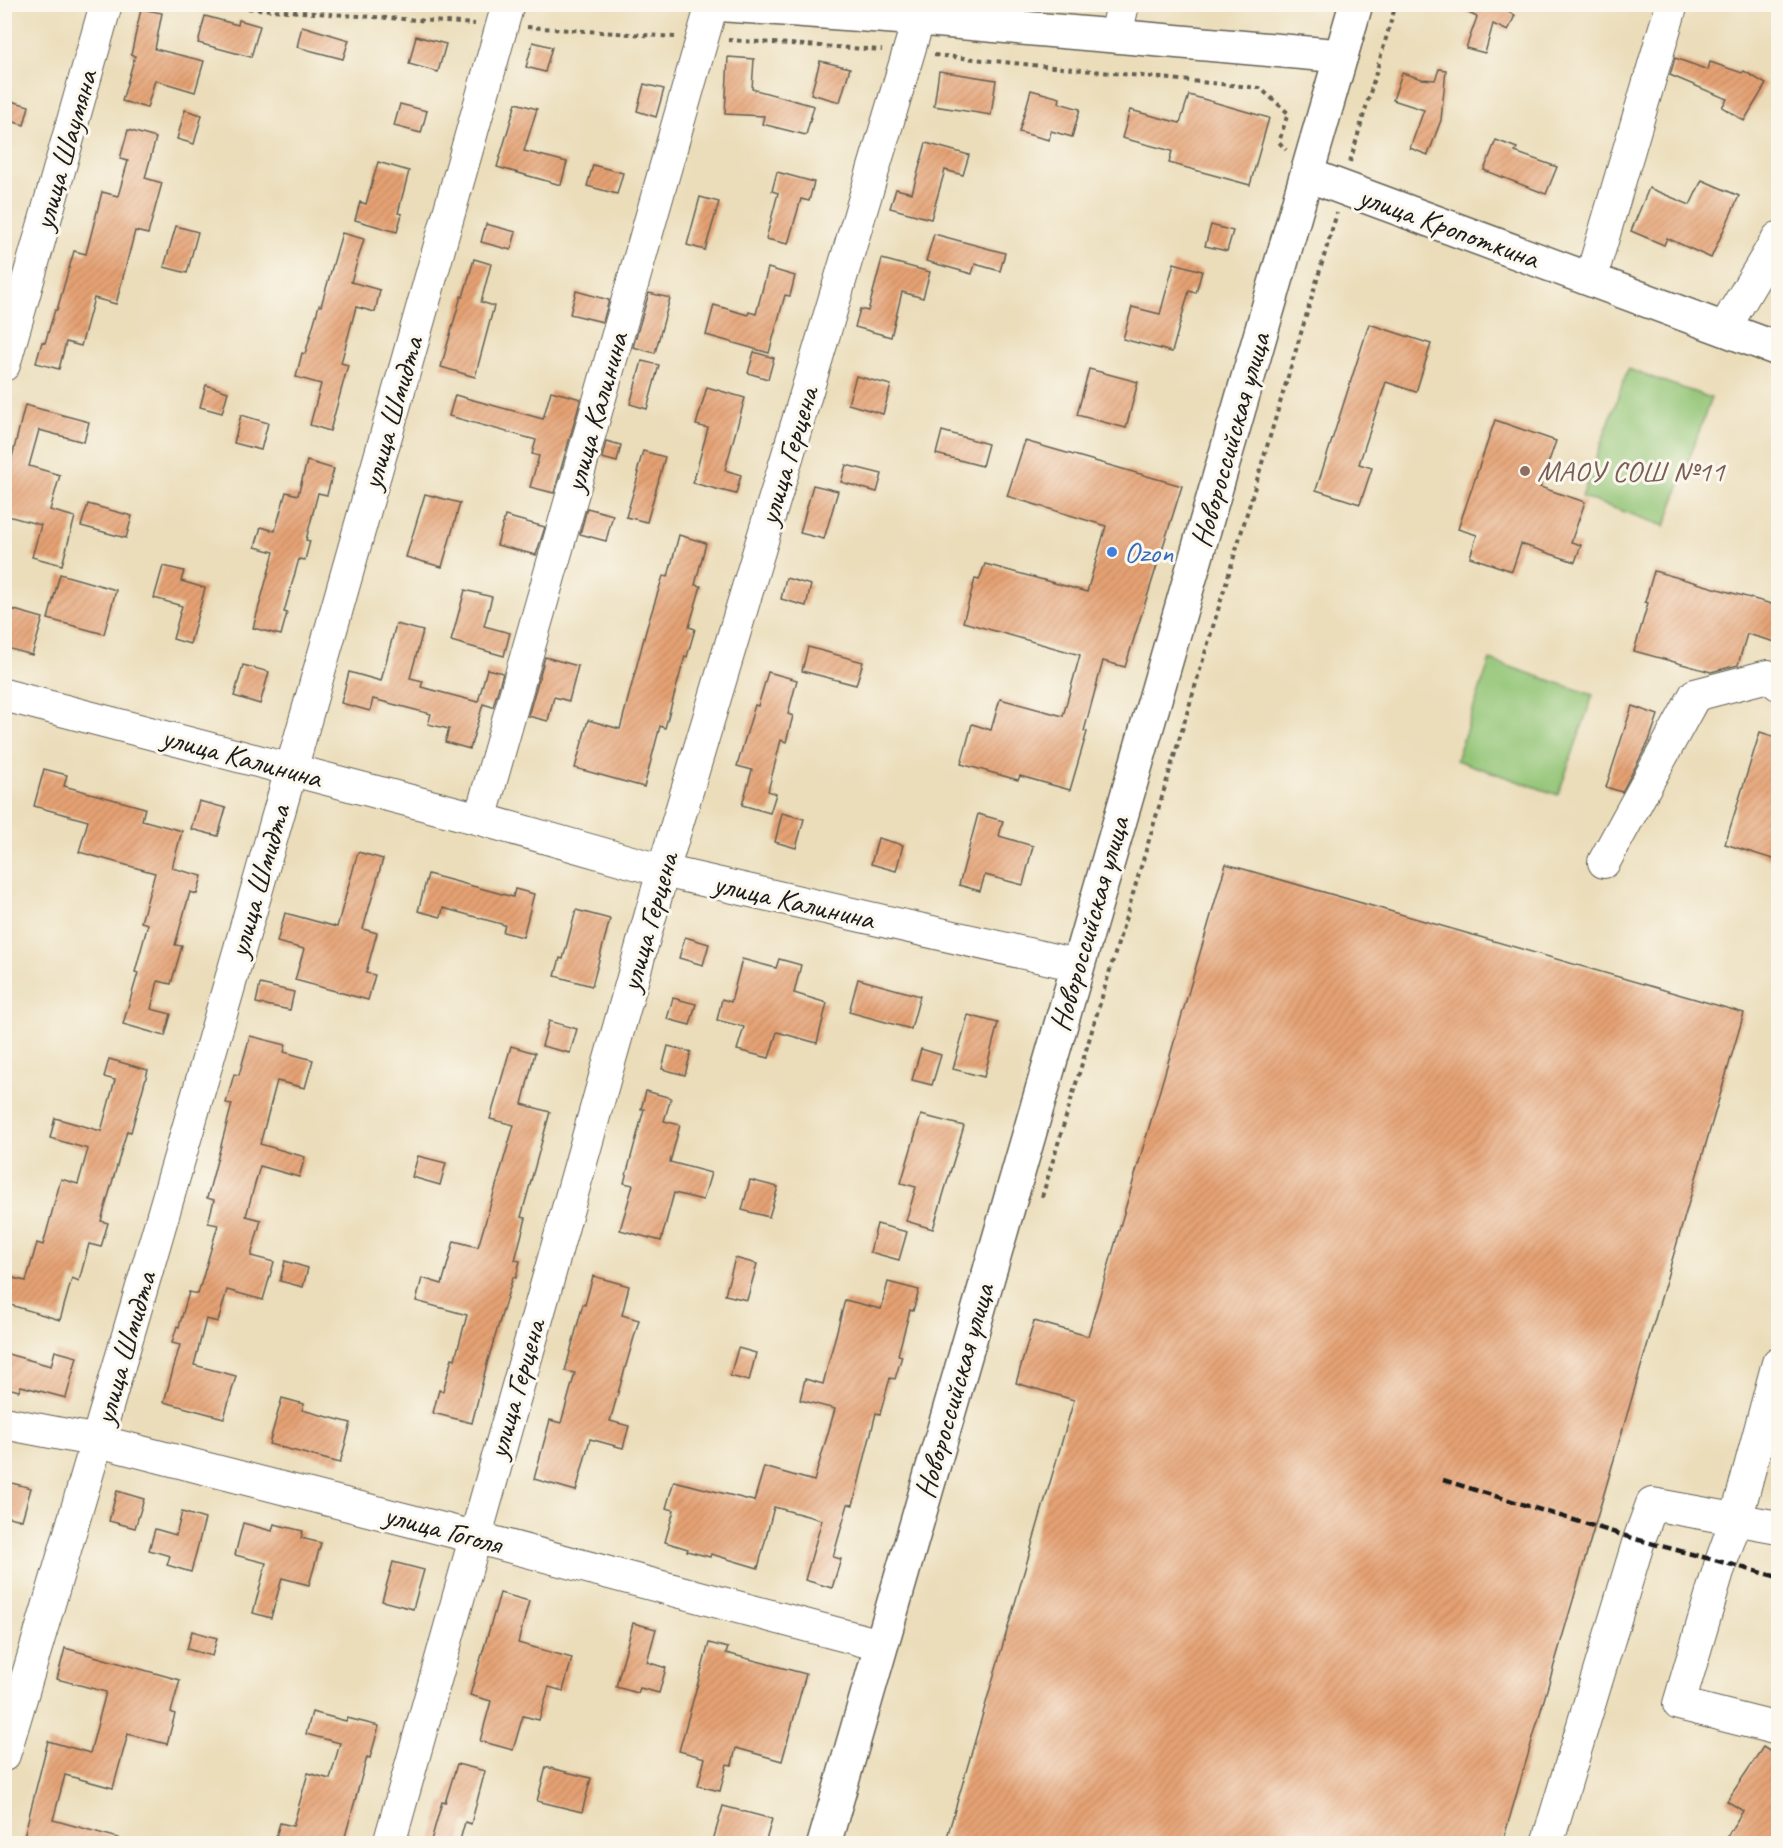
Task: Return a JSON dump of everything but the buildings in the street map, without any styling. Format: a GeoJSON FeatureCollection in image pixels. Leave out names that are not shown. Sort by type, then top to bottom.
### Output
{"type":"FeatureCollection","features":[{"type":"Feature","properties":{"kind":"main road"},"geometry":{"type":"LineString","coordinates":[[712,4],[921,12],[1116,36],[1341,56]]}},
{"type":"Feature","properties":{"kind":"main road","name":"Новороссийская улица"},"geometry":{"type":"LineString","coordinates":[[824,1844],[1356,4]]}},
{"type":"Feature","properties":{"kind":"main road","name":"улица Кропоткина"},"geometry":{"type":"LineString","coordinates":[[1308,175],[1339,201],[1591,278],[1779,349]]}},
{"type":"Feature","properties":{"kind":"street","name":"улица Шаумяна"},"geometry":{"type":"LineString","coordinates":[[4,365],[106,4]]}},
{"type":"Feature","properties":{"kind":"street","name":"улица Калинина"},"geometry":{"type":"LineString","coordinates":[[480,819],[712,4]]}},
{"type":"Feature","properties":{"kind":"street"},"geometry":{"type":"LineString","coordinates":[[1116,36],[1123,4]]}},
{"type":"Feature","properties":{"kind":"street"},"geometry":{"type":"LineString","coordinates":[[1591,278],[1672,4]]}},
{"type":"Feature","properties":{"kind":"street","name":"улица Герцена"},"geometry":{"type":"LineString","coordinates":[[389,1844],[663,872],[921,12]]}},
{"type":"Feature","properties":{"kind":"street","name":"улица Шмидта"},"geometry":{"type":"LineString","coordinates":[[4,1755],[98,1441],[505,15]]}},
{"type":"Feature","properties":{"kind":"street"},"geometry":{"type":"LineString","coordinates":[[1724,329],[1779,238]]}},
{"type":"Feature","properties":{"kind":"street"},"geometry":{"type":"LineString","coordinates":[[1604,862],[1695,695],[1768,676],[1779,684]]}},
{"type":"Feature","properties":{"kind":"street","name":"улица Калинина"},"geometry":{"type":"LineString","coordinates":[[4,695],[480,819],[663,872],[1077,965]]}},
{"type":"Feature","properties":{"kind":"street"},"geometry":{"type":"LineString","coordinates":[[1779,1363],[1736,1520],[1721,1562],[1679,1704],[1779,1728]]}},
{"type":"Feature","properties":{"kind":"street","name":"улица Гоголя"},"geometry":{"type":"LineString","coordinates":[[4,1422],[98,1441],[474,1537],[880,1645]]}},
{"type":"Feature","properties":{"kind":"street"},"geometry":{"type":"LineString","coordinates":[[1547,1844],[1652,1504],[1779,1527]]}},
{"type":"Feature","properties":{"kind":"path"},"geometry":{"type":"LineString","coordinates":[[185,4],[505,15],[702,38],[910,52],[1260,88],[1288,113],[1279,142],[1308,175],[1339,201]]}},
{"type":"Feature","properties":{"kind":"path"},"geometry":{"type":"LineString","coordinates":[[1041,1201],[1396,4]]}},
{"type":"Feature","properties":{"kind":"green space"},"geometry":{"type":"Polygon","coordinates":[[[1628,369],[1711,398],[1665,526],[1582,497],[1628,369]]]}},
{"type":"Feature","properties":{"kind":"green space"},"geometry":{"type":"Polygon","coordinates":[[[1490,660],[1593,695],[1558,795],[1456,760],[1490,660]]]}},
{"type":"Feature","properties":{"kind":"railway"},"geometry":{"type":"LineString","coordinates":[[1443,1480],[1639,1540],[1778,1577]]}},
{"type":"Feature","properties":{"kind":"place","name":"МАОУ СОШ №11"},"geometry":{"type":"Point","coordinates":[1525,471]}},
{"type":"Feature","properties":{"kind":"place","name":"Ozon"},"geometry":{"type":"Point","coordinates":[1112,552]}}]}
